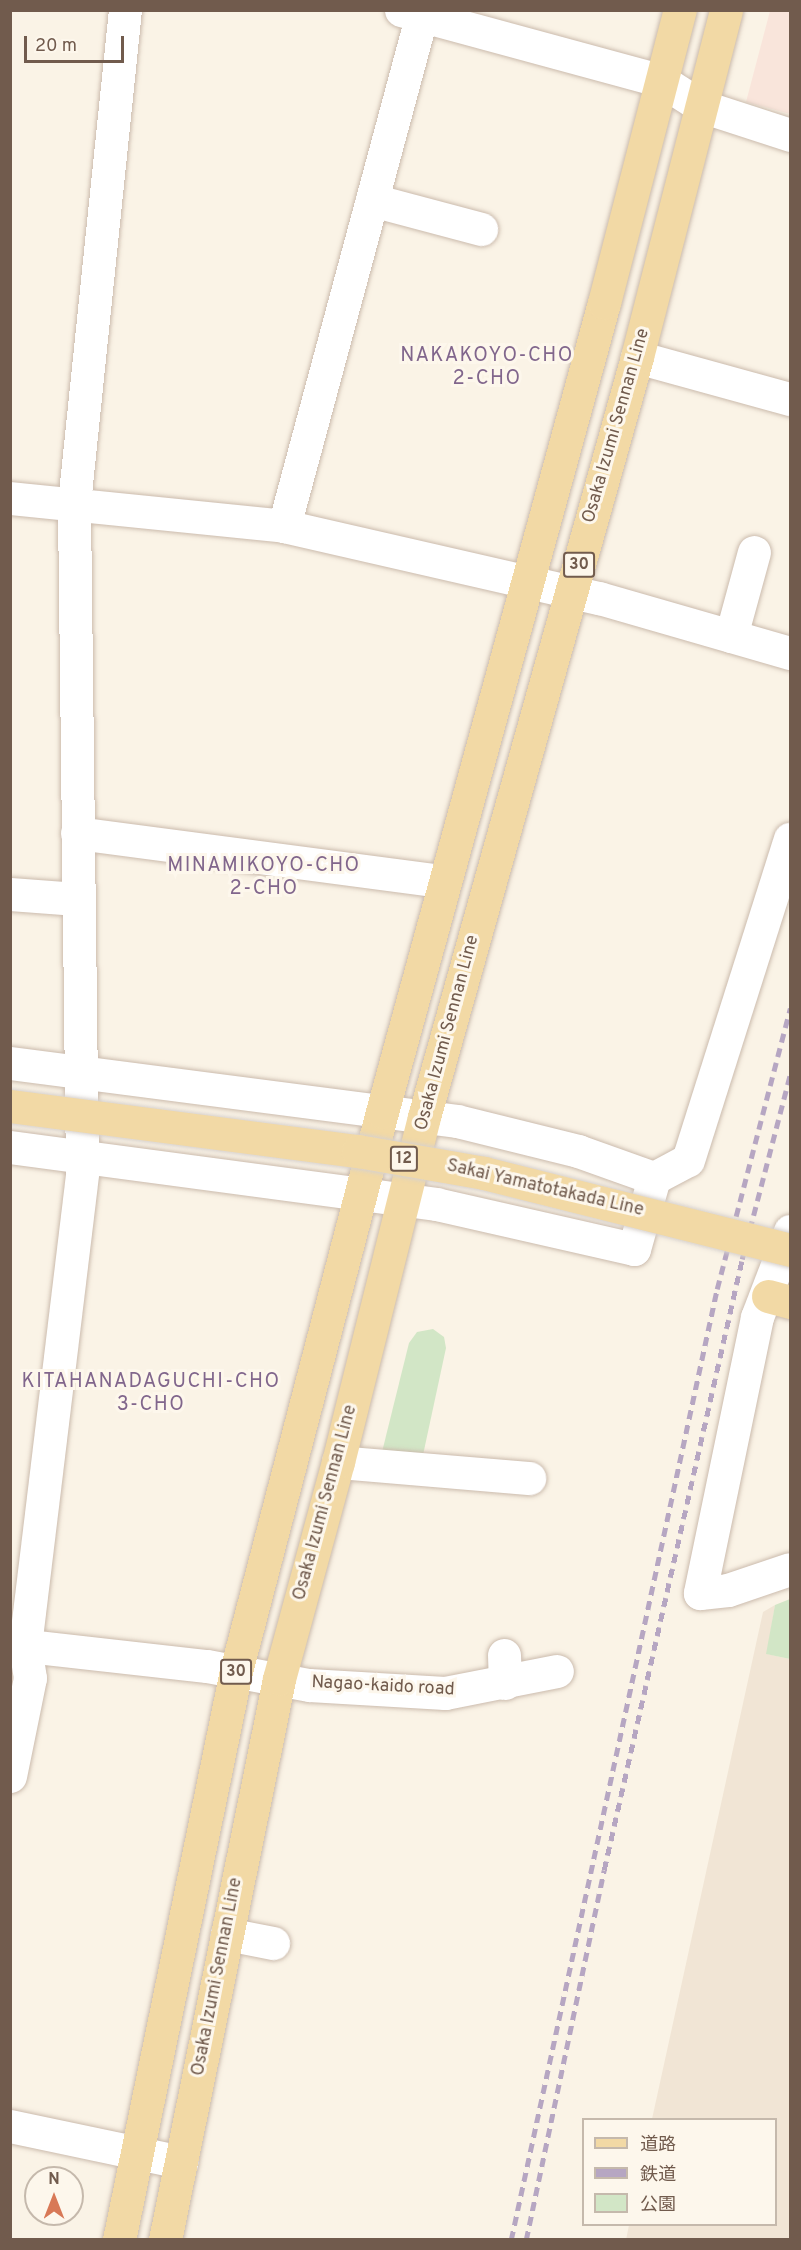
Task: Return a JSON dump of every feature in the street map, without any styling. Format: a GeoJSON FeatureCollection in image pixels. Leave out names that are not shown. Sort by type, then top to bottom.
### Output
{"type":"FeatureCollection","features":[{"type":"Feature","properties":{"kind":"main road","name":"30"},"geometry":{"type":"LineString","coordinates":[[119,2240],[236,1671],[382,1112],[680,10]]}},
{"type":"Feature","properties":{"kind":"main road","name":"Osaka Izumi Sennan Line"},"geometry":{"type":"LineString","coordinates":[[165,2240],[279,1679],[338,1462],[424,1117],[637,357],[726,10]]}},
{"type":"Feature","properties":{"kind":"main road","name":"Sakai Yamatotakada Line"},"geometry":{"type":"LineString","coordinates":[[10,1106],[358,1151],[484,1173],[790,1250]]}},
{"type":"Feature","properties":{"kind":"street"},"geometry":{"type":"LineString","coordinates":[[10,1776],[30,1678],[18,1645],[81,1156],[74,503],[125,10]]}},
{"type":"Feature","properties":{"kind":"street"},"geometry":{"type":"LineString","coordinates":[[284,526],[372,200],[415,12],[662,81],[701,106],[790,135]]}},
{"type":"Feature","properties":{"kind":"street"},"geometry":{"type":"LineString","coordinates":[[372,200],[481,229]]}},
{"type":"Feature","properties":{"kind":"street"},"geometry":{"type":"LineString","coordinates":[[637,357],[790,399]]}},
{"type":"Feature","properties":{"kind":"street"},"geometry":{"type":"LineString","coordinates":[[10,498],[284,526],[572,591],[790,653]]}},
{"type":"Feature","properties":{"kind":"street"},"geometry":{"type":"LineString","coordinates":[[731,636],[754,552]]}},
{"type":"Feature","properties":{"kind":"street"},"geometry":{"type":"LineString","coordinates":[[77,833],[444,881]]}},
{"type":"Feature","properties":{"kind":"street"},"geometry":{"type":"LineString","coordinates":[[10,1148],[405,1199],[634,1249],[654,1178],[688,1160],[790,839]]}},
{"type":"Feature","properties":{"kind":"street"},"geometry":{"type":"LineString","coordinates":[[10,894],[77,899]]}},
{"type":"Feature","properties":{"kind":"street"},"geometry":{"type":"LineString","coordinates":[[10,1063],[457,1121],[578,1150],[654,1178]]}},
{"type":"Feature","properties":{"kind":"street"},"geometry":{"type":"LineString","coordinates":[[790,1231],[779,1299],[757,1317],[700,1593],[728,1590],[790,1569]]}},
{"type":"Feature","properties":{"kind":"street"},"geometry":{"type":"LineString","coordinates":[[338,1462],[529,1478]]}},
{"type":"Feature","properties":{"kind":"street","name":"Nagao-kaido road"},"geometry":{"type":"LineString","coordinates":[[18,1645],[236,1671],[279,1679],[445,1694],[505,1670],[557,1671]]}},
{"type":"Feature","properties":{"kind":"street"},"geometry":{"type":"LineString","coordinates":[[227,1934],[273,1943]]}},
{"type":"Feature","properties":{"kind":"street"},"geometry":{"type":"LineString","coordinates":[[10,2126],[181,2162]]}},
{"type":"Feature","properties":{"kind":"shaded area"},"geometry":{"type":"Polygon","coordinates":[[[770,11],[790,11],[790,114],[746,102],[770,11]]]}},
{"type":"Feature","properties":{"kind":"shaded area"},"geometry":{"type":"Polygon","coordinates":[[[775,1605],[767,1654],[790,1659],[790,2239],[626,2240],[629,2226],[777,2226],[777,2118],[652,2118],[763,1612],[775,1605]]]}},
{"type":"Feature","properties":{"kind":"green space"},"geometry":{"type":"Polygon","coordinates":[[[433,1329],[444,1337],[446,1348],[423,1455],[382,1452],[409,1343],[417,1332],[433,1329]]]}},
{"type":"Feature","properties":{"kind":"green space"},"geometry":{"type":"Polygon","coordinates":[[[790,1599],[790,1659],[766,1654],[775,1605],[790,1599]]]}},
{"type":"Feature","properties":{"kind":"railway"},"geometry":{"type":"LineString","coordinates":[[511,2240],[717,1289],[790,1008]]}},
{"type":"Feature","properties":{"kind":"railway"},"geometry":{"type":"LineString","coordinates":[[526,2240],[604,1870],[742,1259],[790,1075]]}},
{"type":"Feature","properties":{"kind":"district","name":"NAKAKOYO-CHO 2-CHO"},"geometry":{"type":"Point","coordinates":[487,368]}},
{"type":"Feature","properties":{"kind":"district","name":"MINAMIKOYO-CHO 2-CHO"},"geometry":{"type":"Point","coordinates":[264,878]}},
{"type":"Feature","properties":{"kind":"district","name":"KITAHANADAGUCHI-CHO 3-CHO"},"geometry":{"type":"Point","coordinates":[151,1394]}}]}
